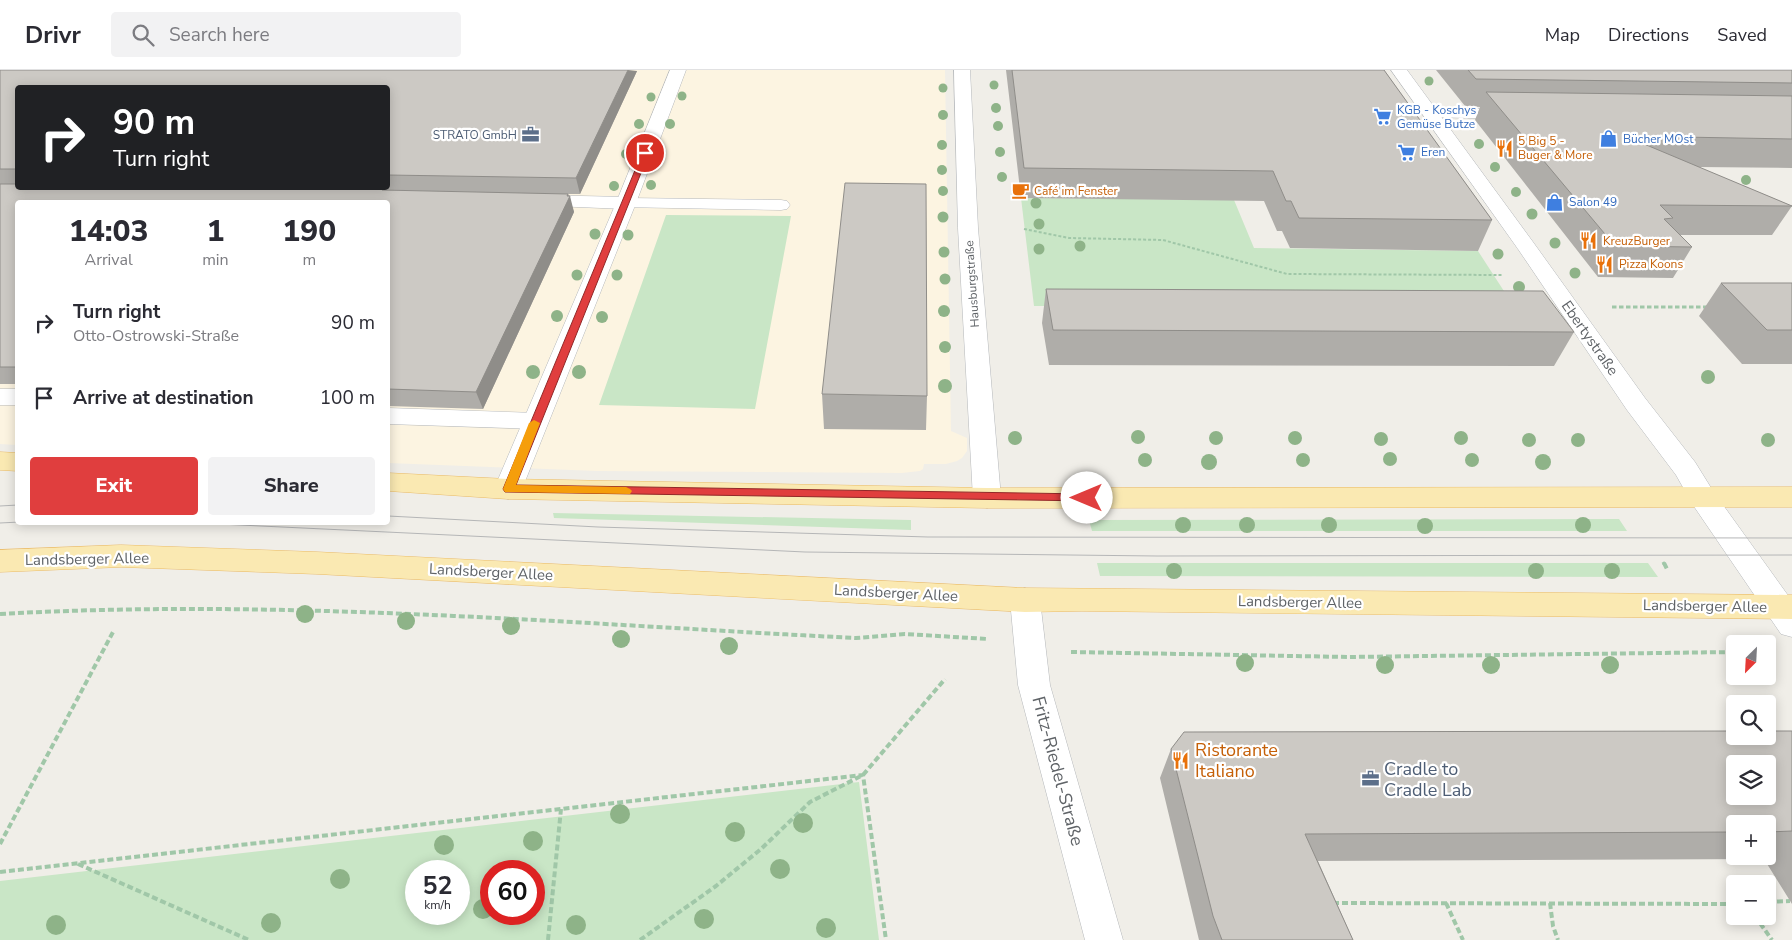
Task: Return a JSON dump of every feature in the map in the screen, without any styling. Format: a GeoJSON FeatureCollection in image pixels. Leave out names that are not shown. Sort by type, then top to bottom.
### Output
{"type":"FeatureCollection","features":[{"type":"Feature","properties":{"kind":"main road"},"geometry":{"type":"LineString","coordinates":[[0,461],[15,462]]}},
{"type":"Feature","properties":{"kind":"main road"},"geometry":{"type":"LineString","coordinates":[[390,482],[508,489],[987,498],[1792,497]]}},
{"type":"Feature","properties":{"kind":"main road","name":"Landsberger Allee"},"geometry":{"type":"LineString","coordinates":[[0,561],[121,556],[308,562],[1025,600],[1081,599],[1788,613]]}},
{"type":"Feature","properties":{"kind":"street"},"geometry":{"type":"LineString","coordinates":[[508,489],[678,70]]}},
{"type":"Feature","properties":{"kind":"street","name":"Hausburgstraße"},"geometry":{"type":"LineString","coordinates":[[962,70],[968,228],[987,498]]}},
{"type":"Feature","properties":{"kind":"street","name":"Ebertystraße"},"geometry":{"type":"LineString","coordinates":[[1398,70],[1431,113],[1622,383],[1686,469],[1703,498],[1788,613]]}},
{"type":"Feature","properties":{"kind":"street"},"geometry":{"type":"LineString","coordinates":[[1431,113],[1537,114]]}},
{"type":"Feature","properties":{"kind":"street"},"geometry":{"type":"LineString","coordinates":[[517,201],[626,202]]}},
{"type":"Feature","properties":{"kind":"street"},"geometry":{"type":"LineString","coordinates":[[0,397],[15,397]]}},
{"type":"Feature","properties":{"kind":"street"},"geometry":{"type":"LineString","coordinates":[[390,416],[536,421]]}},
{"type":"Feature","properties":{"kind":"street","name":"Fritz-Riedel-Straße"},"geometry":{"type":"LineString","coordinates":[[1025,600],[1034,686],[1104,940]]}},
{"type":"Feature","properties":{"kind":"lane"},"geometry":{"type":"LineString","coordinates":[[626,202],[781,205]]}},
{"type":"Feature","properties":{"kind":"path"},"geometry":{"type":"LineString","coordinates":[[1024,229],[1069,238],[1163,240],[1287,274],[1502,275]]}},
{"type":"Feature","properties":{"kind":"path"},"geometry":{"type":"LineString","coordinates":[[1612,307],[1716,307]]}},
{"type":"Feature","properties":{"kind":"path"},"geometry":{"type":"LineString","coordinates":[[0,614],[72,609],[259,609],[398,612],[856,638],[906,634],[937,636]]}},
{"type":"Feature","properties":{"kind":"path"},"geometry":{"type":"LineString","coordinates":[[0,844],[113,632]]}},
{"type":"Feature","properties":{"kind":"path"},"geometry":{"type":"LineString","coordinates":[[1114,654],[1349,657],[1726,652]]}},
{"type":"Feature","properties":{"kind":"path"},"geometry":{"type":"LineString","coordinates":[[640,940],[731,874],[761,849],[810,802],[863,775],[945,679]]}},
{"type":"Feature","properties":{"kind":"path"},"geometry":{"type":"LineString","coordinates":[[0,872],[863,775]]}},
{"type":"Feature","properties":{"kind":"path"},"geometry":{"type":"LineString","coordinates":[[863,775],[886,940]]}},
{"type":"Feature","properties":{"kind":"path"},"geometry":{"type":"LineString","coordinates":[[548,940],[561,809]]}},
{"type":"Feature","properties":{"kind":"path"},"geometry":{"type":"LineString","coordinates":[[77,864],[249,940]]}},
{"type":"Feature","properties":{"kind":"path"},"geometry":{"type":"LineString","coordinates":[[1776,901],[1790,900]]}},
{"type":"Feature","properties":{"kind":"path"},"geometry":{"type":"LineString","coordinates":[[1331,903],[1726,904]]}},
{"type":"Feature","properties":{"kind":"path"},"geometry":{"type":"LineString","coordinates":[[1446,903],[1463,940]]}},
{"type":"Feature","properties":{"kind":"path"},"geometry":{"type":"LineString","coordinates":[[1550,904],[1553,926],[1558,940]]}},
{"type":"Feature","properties":{"kind":"path"},"geometry":{"type":"LineString","coordinates":[[1761,925],[1772,940]]}},
{"type":"Feature","properties":{"kind":"shaded area"},"geometry":{"type":"Polygon","coordinates":[[[0,70],[945,70],[951,431],[967,438],[967,451],[957,461],[946,464],[924,464],[923,469],[920,471],[902,473],[597,471],[390,463],[390,200],[15,200],[15,445],[0,444],[0,70]]]}},
{"type":"Feature","properties":{"kind":"green space"},"geometry":{"type":"Polygon","coordinates":[[[1021,198],[1234,200],[1254,248],[1478,251],[1513,305],[1034,306],[1021,198]]]}},
{"type":"Feature","properties":{"kind":"green space"},"geometry":{"type":"Polygon","coordinates":[[[666,215],[791,216],[755,409],[599,405],[666,215]]]}},
{"type":"Feature","properties":{"kind":"green space"},"geometry":{"type":"Polygon","coordinates":[[[553,513],[911,520],[911,530],[554,518],[553,513]]]}},
{"type":"Feature","properties":{"kind":"green space"},"geometry":{"type":"Polygon","coordinates":[[[1619,519],[1627,531],[1092,531],[1089,520],[1619,519]]]}},
{"type":"Feature","properties":{"kind":"green space"},"geometry":{"type":"Polygon","coordinates":[[[1097,563],[1648,563],[1658,577],[1100,576],[1097,563]]]}},
{"type":"Feature","properties":{"kind":"green space"},"geometry":{"type":"Polygon","coordinates":[[[859,782],[879,940],[0,940],[0,881],[859,782]]]}},
{"type":"Feature","properties":{"kind":"building"},"geometry":{"type":"Polygon","coordinates":[[[0,70],[628,70],[576,178],[390,175],[390,85],[15,85],[15,169],[0,169],[0,70]]]}},
{"type":"Feature","properties":{"kind":"building"},"geometry":{"type":"Polygon","coordinates":[[[1012,70],[1384,70],[1492,220],[1299,218],[1291,201],[1286,201],[1273,171],[1024,168],[1012,70]]]}},
{"type":"Feature","properties":{"kind":"building"},"geometry":{"type":"Polygon","coordinates":[[[1468,70],[1792,70],[1792,83],[1476,79],[1468,70]]]}},
{"type":"Feature","properties":{"kind":"building"},"geometry":{"type":"Polygon","coordinates":[[[1486,92],[1792,96],[1792,139],[1625,136],[1792,206],[1660,205],[1673,218],[1664,219],[1692,247],[1615,246],[1486,92]]]}},
{"type":"Feature","properties":{"kind":"building"},"geometry":{"type":"Polygon","coordinates":[[[845,183],[926,184],[927,396],[822,394],[845,183]]]}},
{"type":"Feature","properties":{"kind":"building"},"geometry":{"type":"Polygon","coordinates":[[[0,184],[15,184],[15,190],[382,190],[568,194],[567,196],[570,196],[476,392],[390,389],[390,200],[15,200],[15,367],[0,367],[0,184]]]}},
{"type":"Feature","properties":{"kind":"building"},"geometry":{"type":"Polygon","coordinates":[[[1721,283],[1792,283],[1792,330],[1767,330],[1721,283]]]}},
{"type":"Feature","properties":{"kind":"building"},"geometry":{"type":"Polygon","coordinates":[[[1046,289],[1543,291],[1574,332],[1053,330],[1046,289]]]}},
{"type":"Feature","properties":{"kind":"building"},"geometry":{"type":"Polygon","coordinates":[[[1726,731],[1726,745],[1776,745],[1776,731],[1792,731],[1792,831],[1776,832],[1776,815],[1726,815],[1726,832],[1305,834],[1353,940],[1222,940],[1213,916],[1171,749],[1184,732],[1726,731]]]}},
{"type":"Feature","properties":{"kind":"tram line"},"geometry":{"type":"LineString","coordinates":[[0,506],[15,505]]}},
{"type":"Feature","properties":{"kind":"tram line"},"geometry":{"type":"LineString","coordinates":[[390,516],[598,527],[928,537],[1792,538]]}},
{"type":"Feature","properties":{"kind":"tram line"},"geometry":{"type":"LineString","coordinates":[[0,523],[15,522]]}},
{"type":"Feature","properties":{"kind":"tram line"},"geometry":{"type":"LineString","coordinates":[[240,525],[805,552],[1157,556],[1792,555]]}},
{"type":"Feature","properties":{"kind":"slow traffic"},"geometry":{"type":"LineString","coordinates":[[534,423],[508,489],[626,491]]}},
{"type":"Feature","properties":{"kind":"place","name":"KGB - Koschys Gemüse Butze"},"geometry":{"type":"Point","coordinates":[1383,117]}},
{"type":"Feature","properties":{"kind":"place","name":"STRATO GmbH"},"geometry":{"type":"Point","coordinates":[531,135]}},
{"type":"Feature","properties":{"kind":"place","name":"Bücher MOst"},"geometry":{"type":"Point","coordinates":[1609,139]}},
{"type":"Feature","properties":{"kind":"place","name":"5 Big 5 - Buger & More"},"geometry":{"type":"Point","coordinates":[1504,148]}},
{"type":"Feature","properties":{"kind":"place","name":"Eren"},"geometry":{"type":"Point","coordinates":[1407,152]}},
{"type":"Feature","properties":{"kind":"place","name":"Café im Fenster"},"geometry":{"type":"Point","coordinates":[1020,191]}},
{"type":"Feature","properties":{"kind":"place","name":"Salon 49"},"geometry":{"type":"Point","coordinates":[1555,202]}},
{"type":"Feature","properties":{"kind":"place","name":"KreuzBurger"},"geometry":{"type":"Point","coordinates":[1589,241]}},
{"type":"Feature","properties":{"kind":"place","name":"Pizza Koons"},"geometry":{"type":"Point","coordinates":[1605,264]}},
{"type":"Feature","properties":{"kind":"place","name":"Ristorante Italiano"},"geometry":{"type":"Point","coordinates":[1181,760]}},
{"type":"Feature","properties":{"kind":"place","name":"Cradle to Cradle Lab"},"geometry":{"type":"Point","coordinates":[1370,779]}},
{"type":"Feature","properties":{"kind":"route"},"geometry":{"type":"LineString","coordinates":[[645,153],[508,489],[987,498],[1087,498]]}}]}
